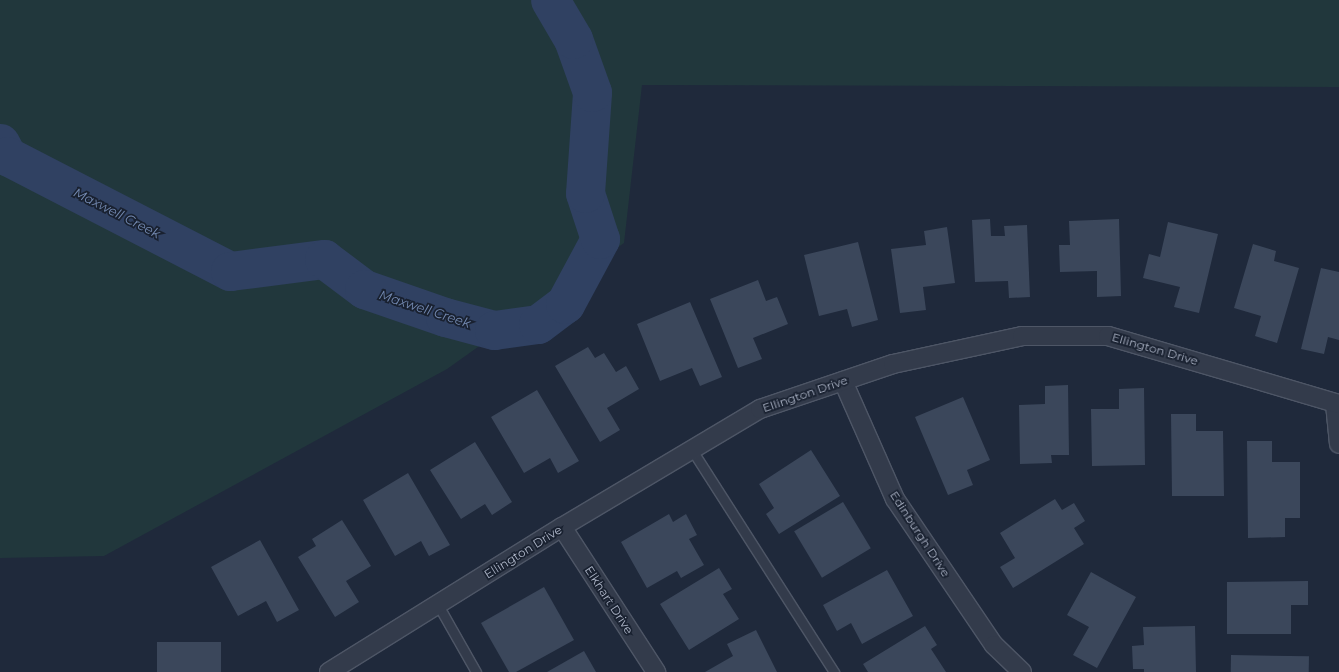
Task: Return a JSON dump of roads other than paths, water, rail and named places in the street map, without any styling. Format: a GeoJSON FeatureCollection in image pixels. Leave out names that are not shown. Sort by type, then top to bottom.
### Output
{"type":"FeatureCollection","features":[{"type":"Feature","properties":{"kind":"street","name":"Ellington Drive"},"geometry":{"type":"LineString","coordinates":[[329,672],[562,527],[760,409],[894,364],[1022,336],[1108,336],[1337,404]]}},
{"type":"Feature","properties":{"kind":"street","name":"Edinburgh Drive"},"geometry":{"type":"LineString","coordinates":[[843,381],[895,499],[994,645],[1022,672]]}},
{"type":"Feature","properties":{"kind":"street"},"geometry":{"type":"LineString","coordinates":[[1337,404],[1339,444]]}},
{"type":"Feature","properties":{"kind":"street","name":"Elkhart Drive"},"geometry":{"type":"LineString","coordinates":[[562,527],[656,672]]}},
{"type":"Feature","properties":{"kind":"lane"},"geometry":{"type":"LineString","coordinates":[[692,450],[834,672]]}},
{"type":"Feature","properties":{"kind":"lane"},"geometry":{"type":"LineString","coordinates":[[438,605],[476,672]]}},
{"type":"Feature","properties":{"kind":"waterway","name":"Maxwell Creek"},"geometry":{"type":"LineString","coordinates":[[0,143],[7,156],[230,271],[324,259],[364,289],[445,317],[494,330],[538,324],[565,304],[600,239],[585,193],[592,92],[573,39],[550,0]]}}]}
